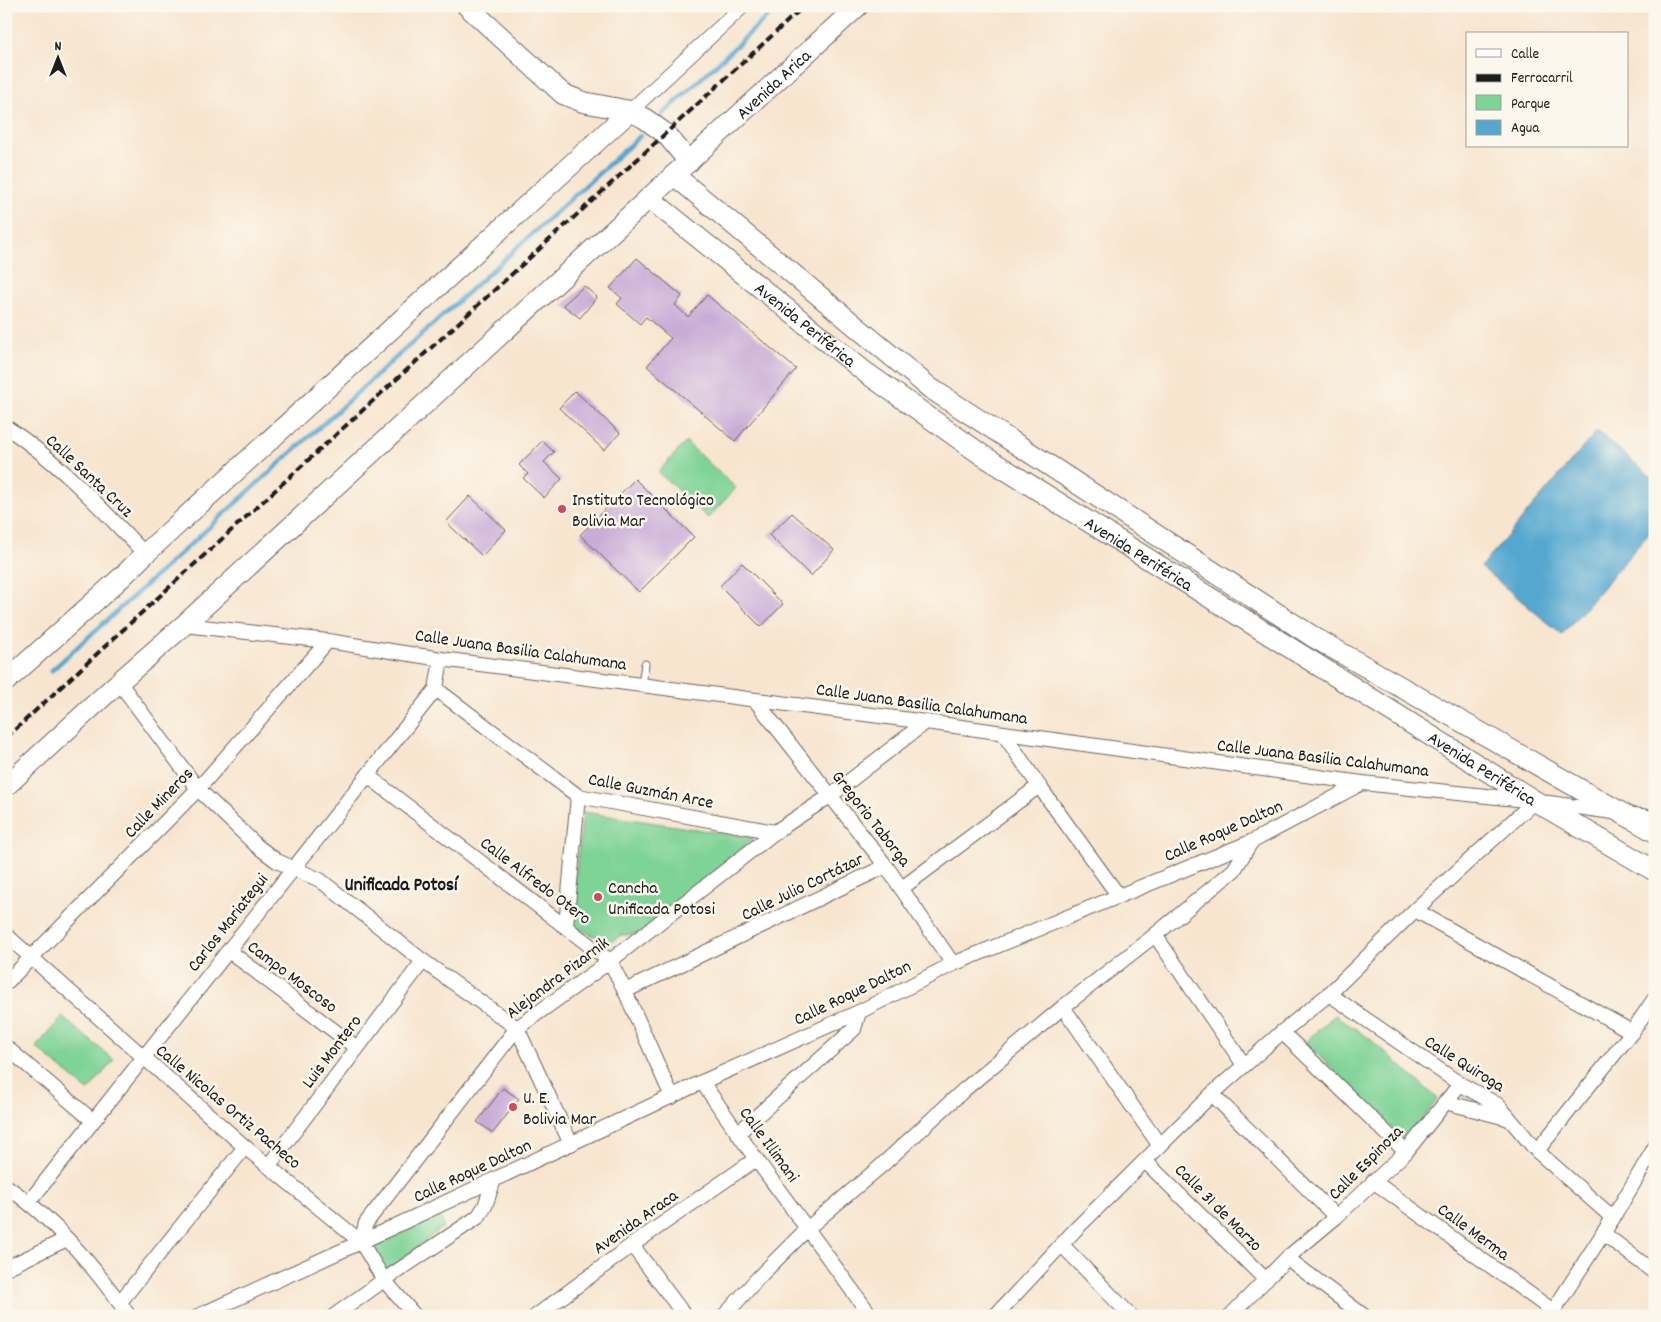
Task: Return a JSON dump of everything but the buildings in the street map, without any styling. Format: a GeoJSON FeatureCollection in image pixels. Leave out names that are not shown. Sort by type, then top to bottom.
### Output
{"type":"FeatureCollection","features":[{"type":"Feature","properties":{"kind":"street"},"geometry":{"type":"LineString","coordinates":[[468,6],[563,94],[582,102],[630,111],[644,118],[666,134],[689,162]]}},
{"type":"Feature","properties":{"kind":"street"},"geometry":{"type":"LineString","coordinates":[[6,681],[123,576],[743,6]]}},
{"type":"Feature","properties":{"kind":"street","name":"Avenida Arica"},"geometry":{"type":"LineString","coordinates":[[6,786],[858,6]]}},
{"type":"Feature","properties":{"kind":"street","name":"Avenida Periférica"},"geometry":{"type":"LineString","coordinates":[[674,175],[930,388],[1315,638],[1655,832]]}},
{"type":"Feature","properties":{"kind":"street","name":"Avenida Periférica"},"geometry":{"type":"LineString","coordinates":[[650,198],[865,372],[982,455],[1536,801],[1655,871]]}},
{"type":"Feature","properties":{"kind":"street","name":"Calle Santa Cruz"},"geometry":{"type":"LineString","coordinates":[[6,427],[70,476],[145,554]]}},
{"type":"Feature","properties":{"kind":"street","name":"Calle Juana Basilia Calahumana"},"geometry":{"type":"LineString","coordinates":[[184,625],[328,641],[441,659],[926,722],[1362,783],[1536,801],[1655,818]]}},
{"type":"Feature","properties":{"kind":"street","name":"Calle Mineros"},"geometry":{"type":"LineString","coordinates":[[6,983],[198,789],[328,641]]}},
{"type":"Feature","properties":{"kind":"street","name":"Carlos Mariategui"},"geometry":{"type":"LineString","coordinates":[[30,1202],[92,1120],[230,951],[293,867],[368,776],[436,688],[441,659]]}},
{"type":"Feature","properties":{"kind":"street"},"geometry":{"type":"LineString","coordinates":[[119,682],[198,789],[257,846],[277,861],[320,880],[423,961],[517,1028],[571,1144]]}},
{"type":"Feature","properties":{"kind":"street","name":"Calle Guzmán Arce"},"geometry":{"type":"LineString","coordinates":[[436,688],[578,796],[775,832]]}},
{"type":"Feature","properties":{"kind":"street","name":"Gregorio Taborga"},"geometry":{"type":"LineString","coordinates":[[755,700],[886,866],[954,964]]}},
{"type":"Feature","properties":{"kind":"street","name":"Alejandra Pizarnik"},"geometry":{"type":"LineString","coordinates":[[361,1242],[366,1223],[517,1028],[610,961],[775,832],[830,796],[926,722]]}},
{"type":"Feature","properties":{"kind":"street"},"geometry":{"type":"LineString","coordinates":[[1003,733],[1118,896]]}},
{"type":"Feature","properties":{"kind":"street","name":"Calle Alfredo Otero"},"geometry":{"type":"LineString","coordinates":[[368,776],[610,961],[672,1096]]}},
{"type":"Feature","properties":{"kind":"street","name":"Calle Roque Dalton"},"geometry":{"type":"LineString","coordinates":[[199,1316],[702,1082],[859,1012],[954,964],[1251,842],[1362,783]]}},
{"type":"Feature","properties":{"kind":"street"},"geometry":{"type":"LineString","coordinates":[[902,888],[1039,786]]}},
{"type":"Feature","properties":{"kind":"street"},"geometry":{"type":"LineString","coordinates":[[566,926],[578,796]]}},
{"type":"Feature","properties":{"kind":"street"},"geometry":{"type":"LineString","coordinates":[[995,1316],[1076,1229],[1212,1094],[1244,1064],[1328,994],[1415,910],[1536,801]]}},
{"type":"Feature","properties":{"kind":"street"},"geometry":{"type":"LineString","coordinates":[[724,1316],[759,1277],[808,1228],[881,1166],[965,1089],[1063,1007],[1156,935],[1234,870],[1251,842]]}},
{"type":"Feature","properties":{"kind":"street","name":"Calle Julio Cortázar"},"geometry":{"type":"LineString","coordinates":[[625,991],[886,866]]}},
{"type":"Feature","properties":{"kind":"street"},"geometry":{"type":"LineString","coordinates":[[1415,910],[1632,1032]]}},
{"type":"Feature","properties":{"kind":"street","name":"Calle Nicolas Ortiz Pacheco"},"geometry":{"type":"LineString","coordinates":[[6,935],[245,1147],[361,1242],[384,1280],[415,1316]]}},
{"type":"Feature","properties":{"kind":"street"},"geometry":{"type":"LineString","coordinates":[[1156,935],[1244,1064]]}},
{"type":"Feature","properties":{"kind":"street","name":"Campo Moscoso"},"geometry":{"type":"LineString","coordinates":[[230,951],[357,1048]]}},
{"type":"Feature","properties":{"kind":"street","name":"Luis Montero"},"geometry":{"type":"LineString","coordinates":[[269,1165],[423,961]]}},
{"type":"Feature","properties":{"kind":"street","name":"Calle Quiroga"},"geometry":{"type":"LineString","coordinates":[[1328,994],[1460,1084],[1498,1105],[1537,1151],[1613,1218]]}},
{"type":"Feature","properties":{"kind":"street"},"geometry":{"type":"LineString","coordinates":[[1537,1151],[1632,1032],[1655,998]]}},
{"type":"Feature","properties":{"kind":"street"},"geometry":{"type":"LineString","coordinates":[[1063,1007],[1160,1146]]}},
{"type":"Feature","properties":{"kind":"street"},"geometry":{"type":"LineString","coordinates":[[738,1133],[854,1029],[859,1012]]}},
{"type":"Feature","properties":{"kind":"street"},"geometry":{"type":"LineString","coordinates":[[1282,1032],[1406,1152]]}},
{"type":"Feature","properties":{"kind":"street"},"geometry":{"type":"LineString","coordinates":[[6,1047],[92,1120]]}},
{"type":"Feature","properties":{"kind":"street","name":"Calle Illimani"},"geometry":{"type":"LineString","coordinates":[[702,1082],[871,1316]]}},
{"type":"Feature","properties":{"kind":"street","name":"Calle Espinoza"},"geometry":{"type":"LineString","coordinates":[[1230,1316],[1287,1258],[1336,1217],[1406,1152],[1460,1084]]}},
{"type":"Feature","properties":{"kind":"street"},"geometry":{"type":"LineString","coordinates":[[1212,1094],[1336,1217]]}},
{"type":"Feature","properties":{"kind":"street"},"geometry":{"type":"LineString","coordinates":[[1445,1102],[1510,1119]]}},
{"type":"Feature","properties":{"kind":"street"},"geometry":{"type":"LineString","coordinates":[[120,1302],[245,1147]]}},
{"type":"Feature","properties":{"kind":"street"},"geometry":{"type":"LineString","coordinates":[[1552,1313],[1613,1218],[1655,1147]]}},
{"type":"Feature","properties":{"kind":"street","name":"Avenida Araca"},"geometry":{"type":"LineString","coordinates":[[536,1316],[632,1244],[756,1159]]}},
{"type":"Feature","properties":{"kind":"street","name":"Calle 31 de Marzo"},"geometry":{"type":"LineString","coordinates":[[1145,1161],[1266,1280]]}},
{"type":"Feature","properties":{"kind":"street"},"geometry":{"type":"LineString","coordinates":[[334,1316],[478,1216],[485,1206],[494,1180]]}},
{"type":"Feature","properties":{"kind":"street","name":"Calle Merma"},"geometry":{"type":"LineString","coordinates":[[1373,1181],[1552,1313]]}},
{"type":"Feature","properties":{"kind":"street"},"geometry":{"type":"LineString","coordinates":[[6,1186],[30,1202],[68,1239],[120,1302],[129,1316]]}},
{"type":"Feature","properties":{"kind":"street"},"geometry":{"type":"LineString","coordinates":[[1603,1233],[1655,1273]]}},
{"type":"Feature","properties":{"kind":"street"},"geometry":{"type":"LineString","coordinates":[[6,1268],[68,1239]]}},
{"type":"Feature","properties":{"kind":"street"},"geometry":{"type":"LineString","coordinates":[[632,1244],[685,1316]]}},
{"type":"Feature","properties":{"kind":"street"},"geometry":{"type":"LineString","coordinates":[[1062,1246],[1131,1316]]}},
{"type":"Feature","properties":{"kind":"street"},"geometry":{"type":"LineString","coordinates":[[1287,1258],[1364,1316]]}},
{"type":"Feature","properties":{"kind":"lane"},"geometry":{"type":"LineString","coordinates":[[642,684],[644,664]]}},
{"type":"Feature","properties":{"kind":"green space"},"geometry":{"type":"Polygon","coordinates":[[[686,442],[736,488],[708,518],[658,472],[686,442]]]}},
{"type":"Feature","properties":{"kind":"green space"},"geometry":{"type":"Polygon","coordinates":[[[583,812],[754,838],[642,934],[621,935],[610,943],[570,925],[583,812]]]}},
{"type":"Feature","properties":{"kind":"green space"},"geometry":{"type":"Polygon","coordinates":[[[1335,1015],[1370,1039],[1438,1099],[1405,1141],[1305,1042],[1335,1015]]]}},
{"type":"Feature","properties":{"kind":"green space"},"geometry":{"type":"Polygon","coordinates":[[[62,1017],[114,1060],[88,1091],[36,1047],[62,1017]]]}},
{"type":"Feature","properties":{"kind":"green space"},"geometry":{"type":"Polygon","coordinates":[[[437,1216],[442,1220],[443,1227],[391,1269],[383,1267],[373,1251],[376,1246],[437,1216]]]}},
{"type":"Feature","properties":{"kind":"water"},"geometry":{"type":"Polygon","coordinates":[[[1597,431],[1655,480],[1655,526],[1562,635],[1481,567],[1597,431]]]}},
{"type":"Feature","properties":{"kind":"waterway"},"geometry":{"type":"LineString","coordinates":[[663,114],[779,6]]}},
{"type":"Feature","properties":{"kind":"waterway"},"geometry":{"type":"LineString","coordinates":[[51,671],[640,136]]}},
{"type":"Feature","properties":{"kind":"railway"},"geometry":{"type":"LineString","coordinates":[[6,738],[804,6]]}},
{"type":"Feature","properties":{"kind":"place","name":"Instituto Tecnológico Bolivia Mar"},"geometry":{"type":"Point","coordinates":[562,509]}},
{"type":"Feature","properties":{"kind":"place","name":"Cancha Unificada Potosi"},"geometry":{"type":"Point","coordinates":[598,897]}},
{"type":"Feature","properties":{"kind":"place","name":"U. E. Bolivia Mar"},"geometry":{"type":"Point","coordinates":[513,1107]}},
{"type":"Feature","properties":{"kind":"district","name":"Unificada Potosí"},"geometry":{"type":"Point","coordinates":[401,883]}}]}
